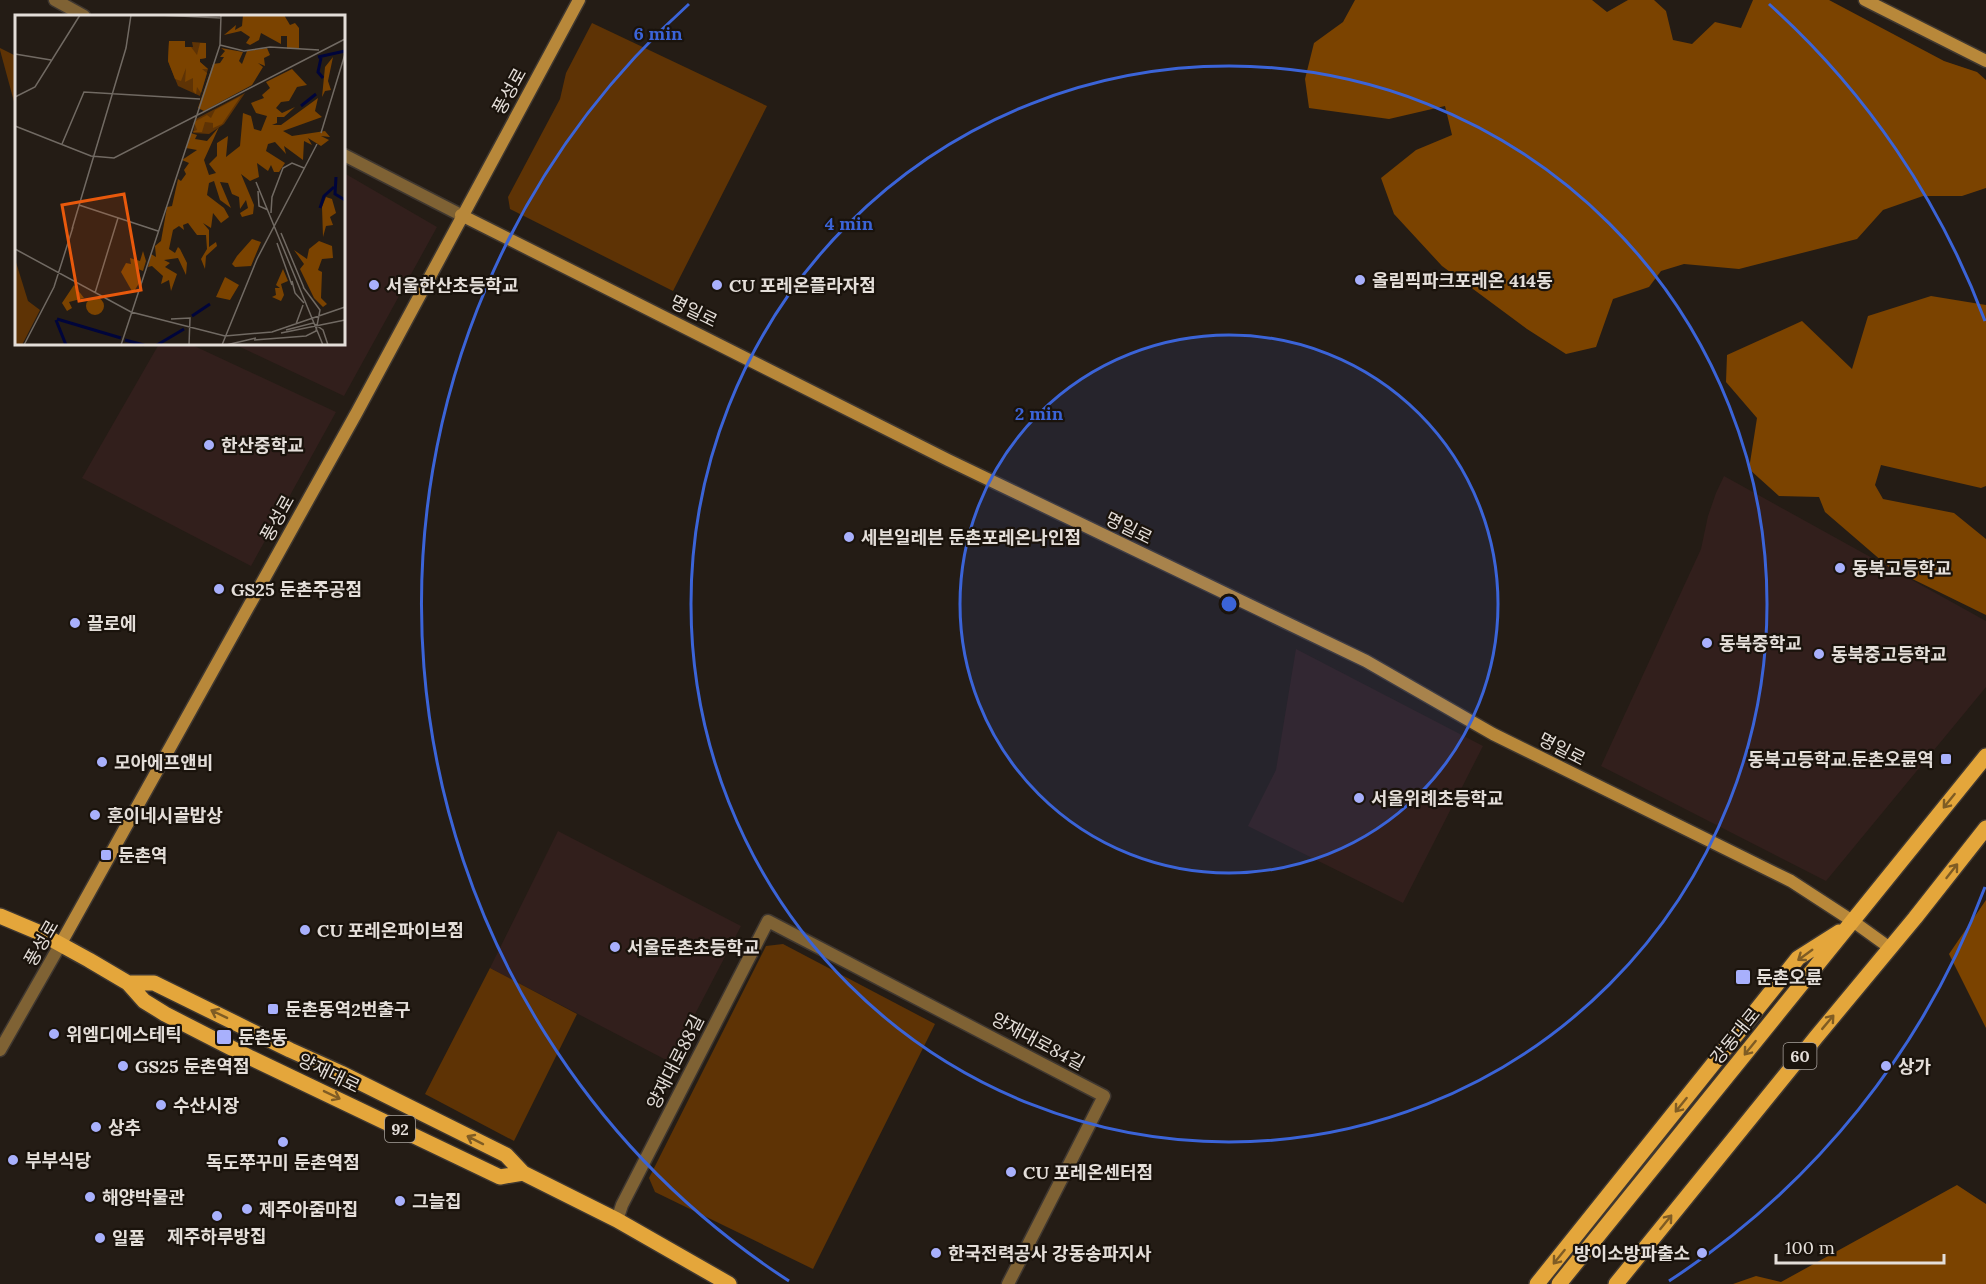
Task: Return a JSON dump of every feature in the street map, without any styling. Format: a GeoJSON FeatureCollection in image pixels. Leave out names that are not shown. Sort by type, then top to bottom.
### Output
{"type":"FeatureCollection","features":[{"type":"Feature","properties":{"kind":"main road","name":"풍성로"},"geometry":{"type":"LineString","coordinates":[[60,945],[357,412],[461,215],[579,0]]}},
{"type":"Feature","properties":{"kind":"main road"},"geometry":{"type":"LineString","coordinates":[[1865,0],[1986,61]]}},
{"type":"Feature","properties":{"kind":"main road","name":"명일로"},"geometry":{"type":"LineString","coordinates":[[461,215],[948,460],[1366,661],[1493,734],[1791,881],[1890,948]]}},
{"type":"Feature","properties":{"kind":"main road","name":"강동대로"},"geometry":{"type":"LineString","coordinates":[[1559,1284],[1986,756]]}},
{"type":"Feature","properties":{"kind":"main road","name":"60"},"geometry":{"type":"LineString","coordinates":[[1616,1284],[1986,828]]}},
{"type":"Feature","properties":{"kind":"main road","name":"양재대로"},"geometry":{"type":"LineString","coordinates":[[0,916],[38,932],[128,982],[144,1001],[249,1057],[500,1177],[523,1173]]}},
{"type":"Feature","properties":{"kind":"main road"},"geometry":{"type":"LineString","coordinates":[[1537,1284],[1798,958],[1854,922]]}},
{"type":"Feature","properties":{"kind":"main road","name":"양재대로"},"geometry":{"type":"LineString","coordinates":[[128,982],[154,983],[506,1155],[523,1173],[617,1220],[729,1284]]}},
{"type":"Feature","properties":{"kind":"street"},"geometry":{"type":"LineString","coordinates":[[55,0],[82,15]]}},
{"type":"Feature","properties":{"kind":"street","name":"명일로"},"geometry":{"type":"LineString","coordinates":[[345,156],[461,215]]}},
{"type":"Feature","properties":{"kind":"street","name":"양재대로88길"},"geometry":{"type":"LineString","coordinates":[[617,1220],[622,1205],[768,921]]}},
{"type":"Feature","properties":{"kind":"street","name":"양재대로84길"},"geometry":{"type":"LineString","coordinates":[[768,921],[1104,1096],[1008,1284]]}},
{"type":"Feature","properties":{"kind":"street","name":"풍성로"},"geometry":{"type":"LineString","coordinates":[[0,1050],[60,945]]}},
{"type":"Feature","properties":{"kind":"shaded area"},"geometry":{"type":"Polygon","coordinates":[[[1355,0],[1592,0],[1607,12],[1628,0],[1654,0],[1666,11],[1673,40],[1692,44],[1715,22],[1741,28],[1753,0],[1829,0],[1944,61],[1977,72],[1986,80],[1986,188],[1962,196],[1923,196],[1883,210],[1857,239],[1739,269],[1684,264],[1661,271],[1649,287],[1613,299],[1596,347],[1566,354],[1527,329],[1442,266],[1394,214],[1381,178],[1416,150],[1452,135],[1445,106],[1389,119],[1309,108],[1305,79],[1314,43],[1343,22],[1355,0]]]}},
{"type":"Feature","properties":{"kind":"shaded area"},"geometry":{"type":"Polygon","coordinates":[[[592,23],[767,106],[673,291],[510,209],[508,197],[560,99],[566,73],[592,23]]]}},
{"type":"Feature","properties":{"kind":"shaded area"},"geometry":{"type":"Polygon","coordinates":[[[0,48],[15,56],[15,105],[0,48]]]}},
{"type":"Feature","properties":{"kind":"shaded area","name":"서울한산초등학교"},"geometry":{"type":"Polygon","coordinates":[[[345,174],[437,227],[344,396],[236,345],[345,345],[345,174]]]}},
{"type":"Feature","properties":{"kind":"shaded area"},"geometry":{"type":"Polygon","coordinates":[[[1931,296],[1986,305],[1986,486],[1981,488],[1881,465],[1875,485],[1883,499],[1954,513],[1986,539],[1986,615],[1890,568],[1825,512],[1819,497],[1779,496],[1749,469],[1757,418],[1726,382],[1727,355],[1802,321],[1852,369],[1868,316],[1931,296]]]}},
{"type":"Feature","properties":{"kind":"shaded area","name":"한산중학교"},"geometry":{"type":"Polygon","coordinates":[[[158,345],[192,345],[336,412],[251,566],[82,478],[158,345]]]}},
{"type":"Feature","properties":{"kind":"shaded area","name":"동북중고등학교"},"geometry":{"type":"Polygon","coordinates":[[[1724,476],[1986,621],[1986,687],[1826,881],[1601,766],[1701,549],[1708,516],[1724,476]]]}},
{"type":"Feature","properties":{"kind":"shaded area","name":"서울위례초등학교"},"geometry":{"type":"Polygon","coordinates":[[[1296,649],[1483,746],[1403,903],[1248,826],[1276,770],[1296,649]]]}},
{"type":"Feature","properties":{"kind":"shaded area","name":"서울둔촌초등학교"},"geometry":{"type":"Polygon","coordinates":[[[558,831],[741,926],[670,1062],[490,968],[558,831]]]}},
{"type":"Feature","properties":{"kind":"shaded area"},"geometry":{"type":"Polygon","coordinates":[[[1986,900],[1986,1028],[1949,954],[1986,900]]]}},
{"type":"Feature","properties":{"kind":"shaded area"},"geometry":{"type":"Polygon","coordinates":[[[783,944],[935,1024],[813,1269],[655,1192],[649,1178],[766,946],[783,944]]]}},
{"type":"Feature","properties":{"kind":"shaded area"},"geometry":{"type":"Polygon","coordinates":[[[490,968],[577,1014],[514,1141],[425,1094],[490,968]]]}},
{"type":"Feature","properties":{"kind":"shaded area"},"geometry":{"type":"Polygon","coordinates":[[[1957,1185],[1986,1204],[1986,1284],[1733,1284],[1756,1276],[1781,1282],[1957,1185]]]}},
{"type":"Feature","properties":{"kind":"place","name":"올림픽파크포레온 414동"},"geometry":{"type":"Point","coordinates":[1360,280]}},
{"type":"Feature","properties":{"kind":"place","name":"서울한산초등학교"},"geometry":{"type":"Point","coordinates":[374,285]}},
{"type":"Feature","properties":{"kind":"place","name":"CU 포레온플라자점"},"geometry":{"type":"Point","coordinates":[717,285]}},
{"type":"Feature","properties":{"kind":"place","name":"한산중학교"},"geometry":{"type":"Point","coordinates":[209,445]}},
{"type":"Feature","properties":{"kind":"place","name":"세븐일레븐 둔촌포레온나인점"},"geometry":{"type":"Point","coordinates":[849,537]}},
{"type":"Feature","properties":{"kind":"place","name":"동북고등학교"},"geometry":{"type":"Point","coordinates":[1840,568]}},
{"type":"Feature","properties":{"kind":"place","name":"GS25 둔촌주공점"},"geometry":{"type":"Point","coordinates":[219,589]}},
{"type":"Feature","properties":{"kind":"place","name":"끌로에"},"geometry":{"type":"Point","coordinates":[75,623]}},
{"type":"Feature","properties":{"kind":"place","name":"동북중학교"},"geometry":{"type":"Point","coordinates":[1707,643]}},
{"type":"Feature","properties":{"kind":"place","name":"동북중고등학교"},"geometry":{"type":"Point","coordinates":[1819,654]}},
{"type":"Feature","properties":{"kind":"place","name":"동북고등학교.둔촌오륜역"},"geometry":{"type":"Point","coordinates":[1946,759]}},
{"type":"Feature","properties":{"kind":"place","name":"모아에프앤비"},"geometry":{"type":"Point","coordinates":[102,762]}},
{"type":"Feature","properties":{"kind":"place","name":"서울위례초등학교"},"geometry":{"type":"Point","coordinates":[1359,798]}},
{"type":"Feature","properties":{"kind":"place","name":"훈이네시골밥상"},"geometry":{"type":"Point","coordinates":[95,815]}},
{"type":"Feature","properties":{"kind":"place","name":"둔촌역"},"geometry":{"type":"Point","coordinates":[106,855]}},
{"type":"Feature","properties":{"kind":"place","name":"CU 포레온파이브점"},"geometry":{"type":"Point","coordinates":[305,930]}},
{"type":"Feature","properties":{"kind":"place","name":"서울둔촌초등학교"},"geometry":{"type":"Point","coordinates":[615,947]}},
{"type":"Feature","properties":{"kind":"place","name":"둔촌오륜"},"geometry":{"type":"Point","coordinates":[1743,977]}},
{"type":"Feature","properties":{"kind":"place","name":"둔촌동역2번출구"},"geometry":{"type":"Point","coordinates":[273,1009]}},
{"type":"Feature","properties":{"kind":"place","name":"위엠디에스테틱"},"geometry":{"type":"Point","coordinates":[54,1034]}},
{"type":"Feature","properties":{"kind":"place","name":"둔촌동"},"geometry":{"type":"Point","coordinates":[224,1037]}},
{"type":"Feature","properties":{"kind":"place","name":"GS25 둔촌역점"},"geometry":{"type":"Point","coordinates":[123,1066]}},
{"type":"Feature","properties":{"kind":"place","name":"상가"},"geometry":{"type":"Point","coordinates":[1886,1066]}},
{"type":"Feature","properties":{"kind":"place","name":"수산시장"},"geometry":{"type":"Point","coordinates":[161,1105]}},
{"type":"Feature","properties":{"kind":"place","name":"상추"},"geometry":{"type":"Point","coordinates":[96,1127]}},
{"type":"Feature","properties":{"kind":"place","name":"독도쭈꾸미 둔촌역점"},"geometry":{"type":"Point","coordinates":[283,1142]}},
{"type":"Feature","properties":{"kind":"place","name":"부부식당"},"geometry":{"type":"Point","coordinates":[13,1160]}},
{"type":"Feature","properties":{"kind":"place","name":"CU 포레온센터점"},"geometry":{"type":"Point","coordinates":[1011,1172]}},
{"type":"Feature","properties":{"kind":"place","name":"해양박물관"},"geometry":{"type":"Point","coordinates":[90,1197]}},
{"type":"Feature","properties":{"kind":"place","name":"그늘집"},"geometry":{"type":"Point","coordinates":[400,1201]}},
{"type":"Feature","properties":{"kind":"place","name":"제주아줌마집"},"geometry":{"type":"Point","coordinates":[247,1209]}},
{"type":"Feature","properties":{"kind":"place","name":"제주하루방집"},"geometry":{"type":"Point","coordinates":[217,1216]}},
{"type":"Feature","properties":{"kind":"place","name":"일품"},"geometry":{"type":"Point","coordinates":[100,1238]}},
{"type":"Feature","properties":{"kind":"place","name":"한국전력공사 강동송파지사"},"geometry":{"type":"Point","coordinates":[936,1253]}},
{"type":"Feature","properties":{"kind":"place","name":"방이소방파출소"},"geometry":{"type":"Point","coordinates":[1702,1253]}}]}
